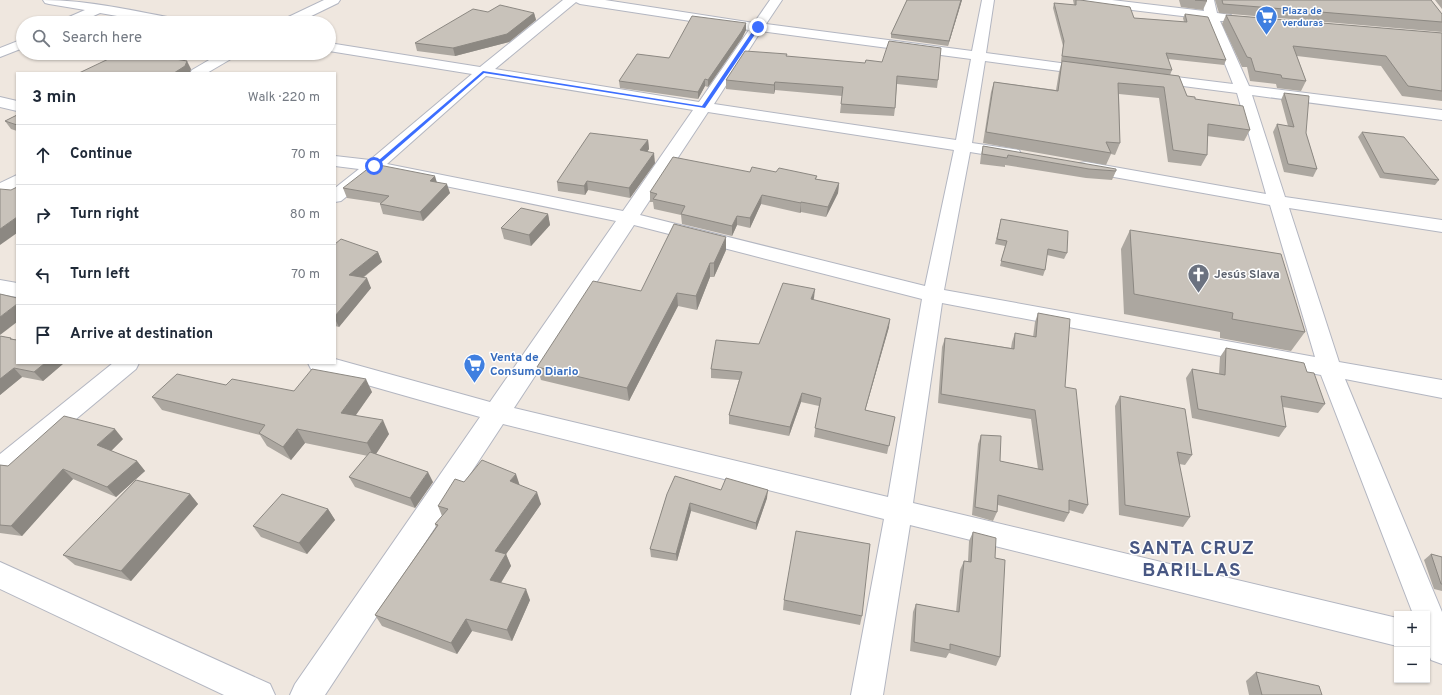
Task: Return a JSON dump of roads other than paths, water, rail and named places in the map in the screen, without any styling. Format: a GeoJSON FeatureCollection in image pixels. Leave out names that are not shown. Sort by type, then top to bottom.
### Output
{"type":"FeatureCollection","features":[{"type":"Feature","properties":{"kind":"street"},"geometry":{"type":"LineString","coordinates":[[49,0],[138,16]]}},
{"type":"Feature","properties":{"kind":"street"},"geometry":{"type":"LineString","coordinates":[[83,16],[118,0]]}},
{"type":"Feature","properties":{"kind":"street"},"geometry":{"type":"LineString","coordinates":[[301,16],[334,0]]}},
{"type":"Feature","properties":{"kind":"street"},"geometry":{"type":"LineString","coordinates":[[336,196],[571,0]]}},
{"type":"Feature","properties":{"kind":"street"},"geometry":{"type":"LineString","coordinates":[[580,0],[758,27],[978,57],[1103,72]]}},
{"type":"Feature","properties":{"kind":"street"},"geometry":{"type":"LineString","coordinates":[[306,695],[776,0]]}},
{"type":"Feature","properties":{"kind":"street"},"geometry":{"type":"LineString","coordinates":[[867,695],[899,511],[933,295],[988,0]]}},
{"type":"Feature","properties":{"kind":"street"},"geometry":{"type":"LineString","coordinates":[[1082,0],[1210,8],[1236,19]]}},
{"type":"Feature","properties":{"kind":"street"},"geometry":{"type":"LineString","coordinates":[[1210,8],[1243,90],[1329,367],[1438,643]]}},
{"type":"Feature","properties":{"kind":"street"},"geometry":{"type":"LineString","coordinates":[[0,53],[16,46]]}},
{"type":"Feature","properties":{"kind":"street"},"geometry":{"type":"LineString","coordinates":[[336,48],[1029,157]]}},
{"type":"Feature","properties":{"kind":"street"},"geometry":{"type":"LineString","coordinates":[[199,72],[219,60]]}},
{"type":"Feature","properties":{"kind":"street"},"geometry":{"type":"LineString","coordinates":[[1142,77],[1442,115]]}},
{"type":"Feature","properties":{"kind":"street"},"geometry":{"type":"LineString","coordinates":[[0,102],[16,106]]}},
{"type":"Feature","properties":{"kind":"street"},"geometry":{"type":"LineString","coordinates":[[336,161],[374,166],[629,218],[933,295],[1442,389]]}},
{"type":"Feature","properties":{"kind":"street"},"geometry":{"type":"LineString","coordinates":[[1068,164],[1277,201],[1442,226]]}},
{"type":"Feature","properties":{"kind":"street"},"geometry":{"type":"LineString","coordinates":[[0,190],[16,181]]}},
{"type":"Feature","properties":{"kind":"street"},"geometry":{"type":"LineString","coordinates":[[0,287],[16,290]]}},
{"type":"Feature","properties":{"kind":"street"},"geometry":{"type":"LineString","coordinates":[[0,468],[127,364]]}},
{"type":"Feature","properties":{"kind":"street"},"geometry":{"type":"LineString","coordinates":[[323,364],[497,413],[1394,631]]}},
{"type":"Feature","properties":{"kind":"street"},"geometry":{"type":"LineString","coordinates":[[0,575],[259,695]]}},
{"type":"Feature","properties":{"kind":"place","name":"Plaza de verduras"},"geometry":{"type":"Point","coordinates":[1266,36]}},
{"type":"Feature","properties":{"kind":"place","name":"Jesús Slava"},"geometry":{"type":"Point","coordinates":[1199,294]}},
{"type":"Feature","properties":{"kind":"place","name":"Venta de Consumo Diario"},"geometry":{"type":"Point","coordinates":[475,384]}},
{"type":"Feature","properties":{"kind":"district","name":"SANTA CRUZ BARILLAS"},"geometry":{"type":"Point","coordinates":[1192,558]}}]}
